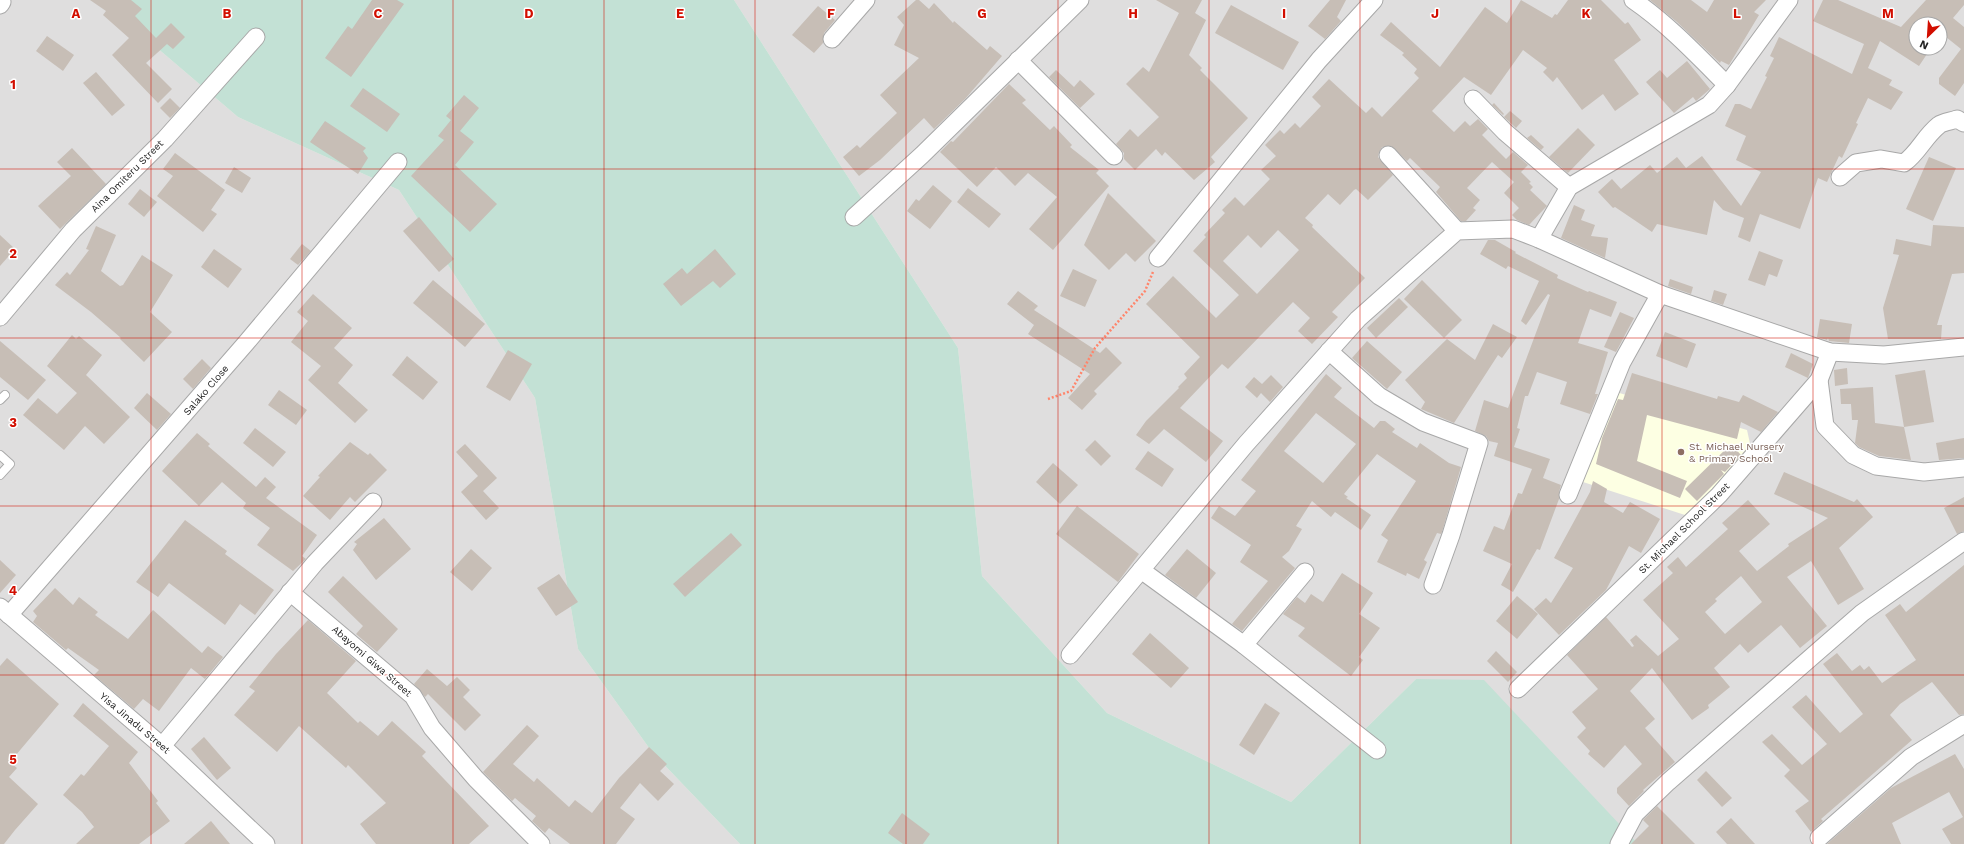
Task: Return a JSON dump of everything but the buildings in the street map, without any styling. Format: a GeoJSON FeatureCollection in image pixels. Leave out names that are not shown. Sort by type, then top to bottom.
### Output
{"type":"FeatureCollection","features":[{"type":"Feature","properties":{"kind":"street"},"geometry":{"type":"LineString","coordinates":[[832,39],[866,0]]}},
{"type":"Feature","properties":{"kind":"street"},"geometry":{"type":"LineString","coordinates":[[854,217],[922,155],[1080,0]]}},
{"type":"Feature","properties":{"kind":"street"},"geometry":{"type":"LineString","coordinates":[[1158,258],[1319,60],[1374,0]]}},
{"type":"Feature","properties":{"kind":"street"},"geometry":{"type":"LineString","coordinates":[[1633,0],[1649,11],[1691,47],[1727,85]]}},
{"type":"Feature","properties":{"kind":"street"},"geometry":{"type":"LineString","coordinates":[[1539,239],[1569,187],[1709,105],[1727,85],[1789,0]]}},
{"type":"Feature","properties":{"kind":"street","name":"Aina Omiteru Street"},"geometry":{"type":"LineString","coordinates":[[0,317],[73,230],[165,139],[256,37]]}},
{"type":"Feature","properties":{"kind":"street"},"geometry":{"type":"LineString","coordinates":[[1018,60],[1114,156]]}},
{"type":"Feature","properties":{"kind":"street"},"geometry":{"type":"LineString","coordinates":[[1473,99],[1505,132],[1569,187]]}},
{"type":"Feature","properties":{"kind":"street"},"geometry":{"type":"LineString","coordinates":[[1840,178],[1856,162],[1881,159],[1904,163],[1915,155],[1940,124],[1957,119],[1964,123]]}},
{"type":"Feature","properties":{"kind":"street"},"geometry":{"type":"LineString","coordinates":[[1388,155],[1457,231]]}},
{"type":"Feature","properties":{"kind":"street","name":"Salako Close"},"geometry":{"type":"LineString","coordinates":[[5,611],[246,343],[398,162]]}},
{"type":"Feature","properties":{"kind":"street"},"geometry":{"type":"LineString","coordinates":[[1070,655],[1246,444],[1358,319],[1457,231],[1513,229],[1539,239],[1660,294],[1830,352],[1884,355],[1964,347]]}},
{"type":"Feature","properties":{"kind":"street"},"geometry":{"type":"LineString","coordinates":[[1568,495],[1622,362],[1660,294]]}},
{"type":"Feature","properties":{"kind":"street"},"geometry":{"type":"LineString","coordinates":[[1329,351],[1385,399],[1423,422],[1479,443],[1451,535],[1433,585]]}},
{"type":"Feature","properties":{"kind":"street","name":"St. Michael School Street"},"geometry":{"type":"LineString","coordinates":[[1518,689],[1719,495],[1819,380],[1830,352]]}},
{"type":"Feature","properties":{"kind":"street"},"geometry":{"type":"LineString","coordinates":[[1819,380],[1825,426],[1853,456],[1876,466],[1924,472],[1964,468]]}},
{"type":"Feature","properties":{"kind":"street"},"geometry":{"type":"LineString","coordinates":[[162,746],[315,563],[373,502]]}},
{"type":"Feature","properties":{"kind":"street"},"geometry":{"type":"LineString","coordinates":[[1619,844],[1635,814],[1668,782],[1862,613],[1964,541]]}},
{"type":"Feature","properties":{"kind":"street"},"geometry":{"type":"LineString","coordinates":[[1141,570],[1244,645],[1378,750]]}},
{"type":"Feature","properties":{"kind":"street"},"geometry":{"type":"LineString","coordinates":[[1244,645],[1305,572]]}},
{"type":"Feature","properties":{"kind":"street","name":"Abayomi Giwa Street"},"geometry":{"type":"LineString","coordinates":[[290,592],[413,696],[432,728],[476,779],[541,844]]}},
{"type":"Feature","properties":{"kind":"street","name":"Yisa Jinadu Street"},"geometry":{"type":"LineString","coordinates":[[5,611],[162,746],[266,844]]}},
{"type":"Feature","properties":{"kind":"street"},"geometry":{"type":"LineString","coordinates":[[1818,838],[1911,757],[1964,724]]}},
{"type":"Feature","properties":{"kind":"lane"},"geometry":{"type":"LineString","coordinates":[[0,455],[10,464],[0,475]]}},
{"type":"Feature","properties":{"kind":"path"},"geometry":{"type":"LineString","coordinates":[[1048,399],[1071,391],[1095,348],[1145,291],[1158,258]]}},
{"type":"Feature","properties":{"kind":"shaded area"},"geometry":{"type":"Polygon","coordinates":[[[0,0],[101,0],[238,117],[399,190],[535,398],[578,649],[652,752],[740,844],[0,844],[0,0]]]}},
{"type":"Feature","properties":{"kind":"shaded area"},"geometry":{"type":"Polygon","coordinates":[[[101,0],[734,0],[958,348],[982,576],[1107,713],[1291,802],[1416,679],[1484,680],[1638,844],[740,844],[652,752],[578,649],[535,398],[399,190],[238,117],[101,0]]]}},
{"type":"Feature","properties":{"kind":"shaded area"},"geometry":{"type":"Polygon","coordinates":[[[734,0],[1964,0],[1964,844],[1638,844],[1416,679],[1291,802],[1107,713],[982,576],[958,348],[734,0]]]}},
{"type":"Feature","properties":{"kind":"shaded area"},"geometry":{"type":"Polygon","coordinates":[[[1616,392],[1747,430],[1751,448],[1718,487],[1685,515],[1583,482],[1599,429],[1616,392]]]}},
{"type":"Feature","properties":{"kind":"place","name":"St. Michael Nursery & Primary School"},"geometry":{"type":"Point","coordinates":[1681,452]}}]}
